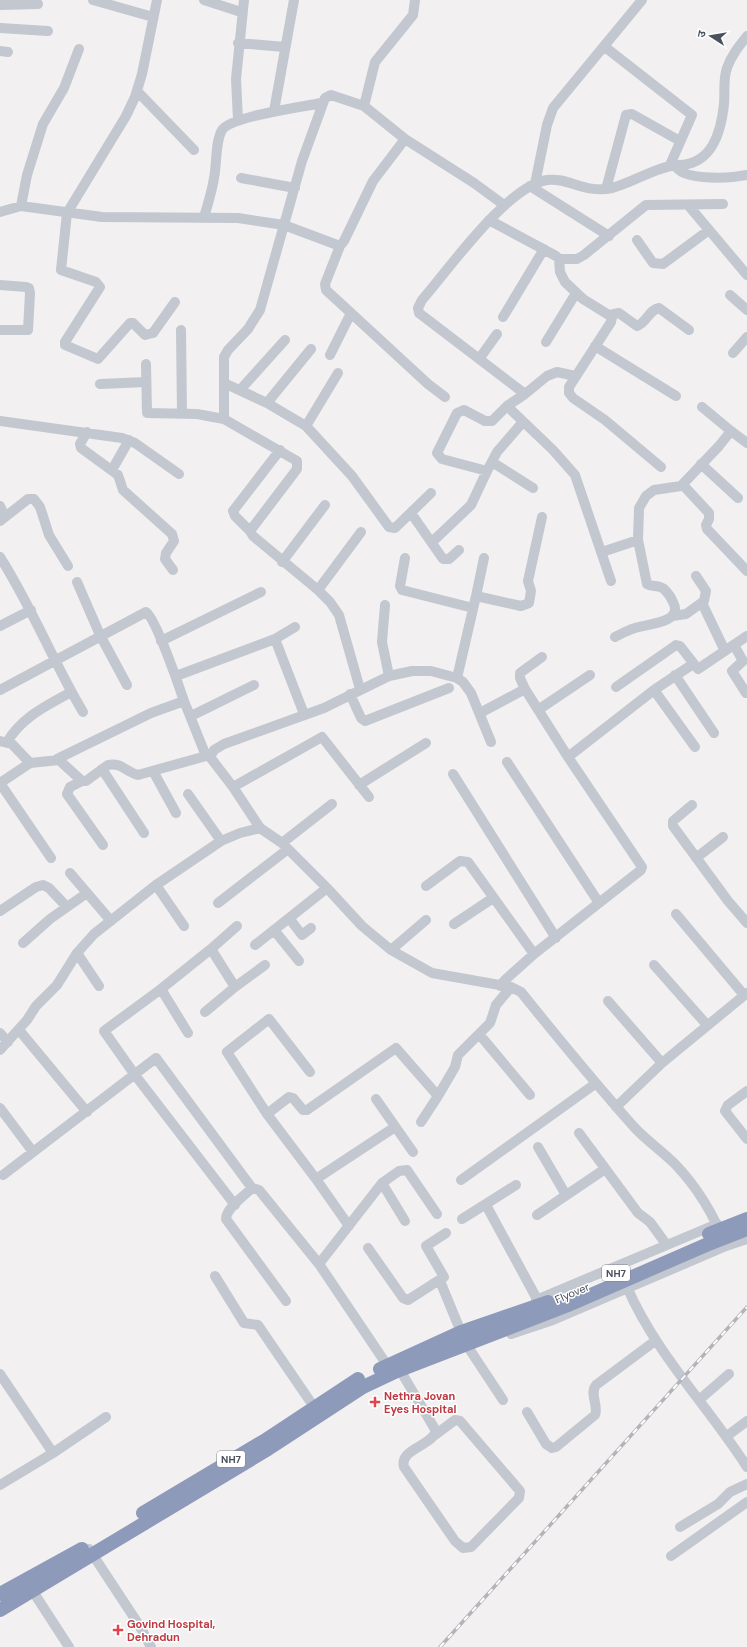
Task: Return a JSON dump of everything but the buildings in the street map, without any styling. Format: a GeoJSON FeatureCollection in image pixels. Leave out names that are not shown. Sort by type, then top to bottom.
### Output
{"type":"FeatureCollection","features":[{"type":"Feature","properties":{"kind":"highway","name":"Flyover"},"geometry":{"type":"LineString","coordinates":[[464,1338],[565,1297],[666,1251],[747,1219]]}},
{"type":"Feature","properties":{"kind":"highway","name":"Flyover"},"geometry":{"type":"LineString","coordinates":[[486,1330],[568,1305],[706,1245],[747,1230]]}},
{"type":"Feature","properties":{"kind":"highway","name":"NH7"},"geometry":{"type":"LineString","coordinates":[[0,1610],[90,1550],[264,1441],[359,1378],[394,1368],[464,1338]]}},
{"type":"Feature","properties":{"kind":"highway","name":"NH7"},"geometry":{"type":"LineString","coordinates":[[1,1590],[90,1550],[268,1449],[394,1368]]}},
{"type":"Feature","properties":{"kind":"street"},"geometry":{"type":"LineString","coordinates":[[93,0],[153,17]]}},
{"type":"Feature","properties":{"kind":"street"},"geometry":{"type":"LineString","coordinates":[[157,0],[136,91],[126,116],[67,213],[61,270],[96,282],[100,287],[65,342],[66,346],[98,359],[130,322],[133,323],[145,335],[153,333],[175,302]]}},
{"type":"Feature","properties":{"kind":"street"},"geometry":{"type":"LineString","coordinates":[[204,0],[241,12]]}},
{"type":"Feature","properties":{"kind":"street"},"geometry":{"type":"LineString","coordinates":[[238,120],[236,79],[241,12],[244,0]]}},
{"type":"Feature","properties":{"kind":"street"},"geometry":{"type":"LineString","coordinates":[[274,111],[294,0]]}},
{"type":"Feature","properties":{"kind":"street"},"geometry":{"type":"LineString","coordinates":[[364,106],[375,62],[413,15],[415,0]]}},
{"type":"Feature","properties":{"kind":"street"},"geometry":{"type":"LineString","coordinates":[[532,185],[547,125],[553,108],[642,0]]}},
{"type":"Feature","properties":{"kind":"street"},"geometry":{"type":"LineString","coordinates":[[0,5],[38,4]]}},
{"type":"Feature","properties":{"kind":"street"},"geometry":{"type":"LineString","coordinates":[[0,28],[48,31]]}},
{"type":"Feature","properties":{"kind":"street"},"geometry":{"type":"LineString","coordinates":[[525,394],[419,313],[418,308],[422,300],[489,220],[504,205],[532,185],[555,180],[588,189],[606,189],[638,180],[673,165],[693,163],[700,160],[710,149],[714,141],[724,105],[727,69],[736,51],[747,36]]}},
{"type":"Feature","properties":{"kind":"street"},"geometry":{"type":"LineString","coordinates":[[238,43],[285,47]]}},
{"type":"Feature","properties":{"kind":"street"},"geometry":{"type":"LineString","coordinates":[[605,46],[691,113],[692,117],[680,141],[673,165]]}},
{"type":"Feature","properties":{"kind":"street"},"geometry":{"type":"LineString","coordinates":[[21,206],[27,176],[43,124],[64,88],[79,49]]}},
{"type":"Feature","properties":{"kind":"street"},"geometry":{"type":"LineString","coordinates":[[136,91],[194,150]]}},
{"type":"Feature","properties":{"kind":"street"},"geometry":{"type":"LineString","coordinates":[[224,419],[224,357],[228,350],[248,329],[260,310],[294,188],[321,103],[325,98],[330,95],[364,106],[405,139],[504,205]]}},
{"type":"Feature","properties":{"kind":"street"},"geometry":{"type":"LineString","coordinates":[[204,217],[215,177],[215,162],[220,133],[227,125],[238,120],[274,111],[290,110],[321,103]]}},
{"type":"Feature","properties":{"kind":"street"},"geometry":{"type":"LineString","coordinates":[[606,189],[618,138],[624,118],[627,114],[632,114],[680,141]]}},
{"type":"Feature","properties":{"kind":"street"},"geometry":{"type":"LineString","coordinates":[[405,139],[373,181],[344,241],[340,246],[324,286],[327,292],[445,397]]}},
{"type":"Feature","properties":{"kind":"street"},"geometry":{"type":"LineString","coordinates":[[673,165],[680,171],[704,177],[735,178],[747,175]]}},
{"type":"Feature","properties":{"kind":"street"},"geometry":{"type":"LineString","coordinates":[[241,178],[294,188]]}},
{"type":"Feature","properties":{"kind":"street"},"geometry":{"type":"LineString","coordinates":[[532,185],[609,236]]}},
{"type":"Feature","properties":{"kind":"street"},"geometry":{"type":"LineString","coordinates":[[489,220],[544,249],[559,259],[580,258],[646,205],[723,204]]}},
{"type":"Feature","properties":{"kind":"street"},"geometry":{"type":"LineString","coordinates":[[688,205],[747,275]]}},
{"type":"Feature","properties":{"kind":"street"},"geometry":{"type":"LineString","coordinates":[[0,212],[21,206],[102,217],[238,218],[284,225],[340,246]]}},
{"type":"Feature","properties":{"kind":"street"},"geometry":{"type":"LineString","coordinates":[[637,240],[653,263],[663,264],[709,230]]}},
{"type":"Feature","properties":{"kind":"street"},"geometry":{"type":"LineString","coordinates":[[503,317],[544,249]]}},
{"type":"Feature","properties":{"kind":"street"},"geometry":{"type":"LineString","coordinates":[[559,259],[562,277],[576,294],[610,315],[619,313],[638,326],[654,310],[659,308],[689,330]]}},
{"type":"Feature","properties":{"kind":"street"},"geometry":{"type":"LineString","coordinates":[[0,285],[26,287],[29,288],[30,293],[28,330],[0,330]]}},
{"type":"Feature","properties":{"kind":"street"},"geometry":{"type":"LineString","coordinates":[[546,342],[576,294]]}},
{"type":"Feature","properties":{"kind":"street"},"geometry":{"type":"LineString","coordinates":[[730,295],[747,310]]}},
{"type":"Feature","properties":{"kind":"street"},"geometry":{"type":"LineString","coordinates":[[330,355],[350,313]]}},
{"type":"Feature","properties":{"kind":"street"},"geometry":{"type":"LineString","coordinates":[[610,315],[611,322],[569,387],[571,396],[605,420],[661,466]]}},
{"type":"Feature","properties":{"kind":"street"},"geometry":{"type":"LineString","coordinates":[[181,330],[182,414]]}},
{"type":"Feature","properties":{"kind":"street"},"geometry":{"type":"LineString","coordinates":[[479,359],[497,334]]}},
{"type":"Feature","properties":{"kind":"street"},"geometry":{"type":"LineString","coordinates":[[733,353],[747,337]]}},
{"type":"Feature","properties":{"kind":"street"},"geometry":{"type":"LineString","coordinates":[[240,390],[285,340]]}},
{"type":"Feature","properties":{"kind":"street"},"geometry":{"type":"LineString","coordinates":[[595,346],[676,396]]}},
{"type":"Feature","properties":{"kind":"street"},"geometry":{"type":"LineString","coordinates":[[267,404],[311,349]]}},
{"type":"Feature","properties":{"kind":"street"},"geometry":{"type":"LineString","coordinates":[[146,364],[147,413],[196,414],[224,419],[295,459],[299,467],[250,531]]}},
{"type":"Feature","properties":{"kind":"street"},"geometry":{"type":"LineString","coordinates":[[306,426],[338,373]]}},
{"type":"Feature","properties":{"kind":"street"},"geometry":{"type":"LineString","coordinates":[[533,488],[489,466],[442,460],[437,452],[459,411],[467,411],[489,422],[507,406],[552,373],[564,373],[576,376]]}},
{"type":"Feature","properties":{"kind":"street"},"geometry":{"type":"LineString","coordinates":[[100,384],[146,382]]}},
{"type":"Feature","properties":{"kind":"street"},"geometry":{"type":"LineString","coordinates":[[224,383],[267,404],[306,426],[352,476],[389,527],[395,528],[431,493]]}},
{"type":"Feature","properties":{"kind":"street"},"geometry":{"type":"LineString","coordinates":[[507,406],[553,450],[574,476],[611,581]]}},
{"type":"Feature","properties":{"kind":"street"},"geometry":{"type":"LineString","coordinates":[[702,407],[747,443]]}},
{"type":"Feature","properties":{"kind":"street"},"geometry":{"type":"LineString","coordinates":[[0,421],[115,436],[129,440],[179,474]]}},
{"type":"Feature","properties":{"kind":"street"},"geometry":{"type":"LineString","coordinates":[[432,542],[471,505],[497,452],[522,422]]}},
{"type":"Feature","properties":{"kind":"street"},"geometry":{"type":"LineString","coordinates":[[672,616],[676,609],[669,595],[664,589],[649,585],[645,580],[638,540],[639,508],[642,501],[654,490],[674,488],[683,485],[731,431]]}},
{"type":"Feature","properties":{"kind":"street"},"geometry":{"type":"LineString","coordinates":[[87,432],[80,444],[81,448],[112,470],[119,477],[123,490],[172,534],[174,541],[166,553],[165,559],[173,570]]}},
{"type":"Feature","properties":{"kind":"street"},"geometry":{"type":"LineString","coordinates":[[112,470],[129,440]]}},
{"type":"Feature","properties":{"kind":"street"},"geometry":{"type":"LineString","coordinates":[[280,450],[233,511],[235,516],[253,536],[282,562],[318,590],[330,602],[338,615],[360,689]]}},
{"type":"Feature","properties":{"kind":"street"},"geometry":{"type":"LineString","coordinates":[[701,464],[738,498]]}},
{"type":"Feature","properties":{"kind":"street"},"geometry":{"type":"LineString","coordinates":[[683,485],[709,513],[709,519],[706,525],[707,529],[747,571]]}},
{"type":"Feature","properties":{"kind":"street"},"geometry":{"type":"LineString","coordinates":[[0,506],[3,519],[28,499],[34,499],[40,507],[49,535],[68,566]]}},
{"type":"Feature","properties":{"kind":"street"},"geometry":{"type":"LineString","coordinates":[[282,562],[325,505]]}},
{"type":"Feature","properties":{"kind":"street"},"geometry":{"type":"LineString","coordinates":[[411,513],[445,560],[449,559],[459,550]]}},
{"type":"Feature","properties":{"kind":"street"},"geometry":{"type":"LineString","coordinates":[[476,596],[521,606],[529,603],[531,591],[528,581],[542,517]]}},
{"type":"Feature","properties":{"kind":"street"},"geometry":{"type":"LineString","coordinates":[[318,590],[361,532]]}},
{"type":"Feature","properties":{"kind":"street"},"geometry":{"type":"LineString","coordinates":[[602,552],[638,540]]}},
{"type":"Feature","properties":{"kind":"street"},"geometry":{"type":"LineString","coordinates":[[0,557],[4,572],[31,610],[71,692],[83,712]]}},
{"type":"Feature","properties":{"kind":"street"},"geometry":{"type":"LineString","coordinates":[[405,558],[400,586],[402,590],[473,608]]}},
{"type":"Feature","properties":{"kind":"street"},"geometry":{"type":"LineString","coordinates":[[456,678],[484,558]]}},
{"type":"Feature","properties":{"kind":"street"},"geometry":{"type":"LineString","coordinates":[[615,637],[631,629],[656,624],[672,616],[686,614],[702,604],[706,591],[696,576]]}},
{"type":"Feature","properties":{"kind":"street"},"geometry":{"type":"LineString","coordinates":[[77,582],[100,635],[127,685]]}},
{"type":"Feature","properties":{"kind":"street"},"geometry":{"type":"LineString","coordinates":[[161,642],[261,592]]}},
{"type":"Feature","properties":{"kind":"street"},"geometry":{"type":"LineString","coordinates":[[702,604],[725,651]]}},
{"type":"Feature","properties":{"kind":"street"},"geometry":{"type":"LineString","coordinates":[[385,605],[382,642],[389,676]]}},
{"type":"Feature","properties":{"kind":"street"},"geometry":{"type":"LineString","coordinates":[[0,626],[31,610]]}},
{"type":"Feature","properties":{"kind":"street"},"geometry":{"type":"LineString","coordinates":[[0,690],[100,635],[146,612],[149,615],[176,676],[184,701],[208,757],[233,787],[260,828],[285,846],[362,926],[391,950],[432,973],[511,988],[521,992],[595,1084],[641,1135],[675,1164],[701,1195],[718,1224],[726,1246]]}},
{"type":"Feature","properties":{"kind":"street"},"geometry":{"type":"LineString","coordinates":[[176,676],[275,639],[295,627]]}},
{"type":"Feature","properties":{"kind":"street"},"geometry":{"type":"LineString","coordinates":[[616,687],[676,645],[680,646],[693,664],[699,669],[747,636]]}},
{"type":"Feature","properties":{"kind":"street"},"geometry":{"type":"LineString","coordinates":[[275,639],[304,714]]}},
{"type":"Feature","properties":{"kind":"street"},"geometry":{"type":"LineString","coordinates":[[734,645],[743,661],[732,671],[746,693]]}},
{"type":"Feature","properties":{"kind":"street"},"geometry":{"type":"LineString","coordinates":[[500,986],[534,954],[641,870],[642,867],[568,757],[525,689],[520,678],[521,671],[542,657]]}},
{"type":"Feature","properties":{"kind":"street"},"geometry":{"type":"LineString","coordinates":[[568,757],[675,674],[693,664]]}},
{"type":"Feature","properties":{"kind":"street"},"geometry":{"type":"LineString","coordinates":[[103,845],[67,794],[70,787],[82,781],[86,781],[102,769],[112,764],[119,764],[127,771],[138,775],[208,757],[214,750],[224,744],[324,708],[389,676],[412,671],[431,671],[456,678],[467,686],[480,713],[491,742]]}},
{"type":"Feature","properties":{"kind":"street"},"geometry":{"type":"LineString","coordinates":[[675,674],[714,733]]}},
{"type":"Feature","properties":{"kind":"street"},"geometry":{"type":"LineString","coordinates":[[538,710],[590,675]]}},
{"type":"Feature","properties":{"kind":"street"},"geometry":{"type":"LineString","coordinates":[[191,716],[254,685]]}},
{"type":"Feature","properties":{"kind":"street"},"geometry":{"type":"LineString","coordinates":[[350,694],[361,718],[364,721],[449,688]]}},
{"type":"Feature","properties":{"kind":"street"},"geometry":{"type":"LineString","coordinates":[[480,713],[525,689]]}},
{"type":"Feature","properties":{"kind":"street"},"geometry":{"type":"LineString","coordinates":[[654,690],[695,747]]}},
{"type":"Feature","properties":{"kind":"street"},"geometry":{"type":"LineString","coordinates":[[30,763],[18,750],[3,742],[28,717],[71,692]]}},
{"type":"Feature","properties":{"kind":"street"},"geometry":{"type":"LineString","coordinates":[[51,858],[0,783],[30,763],[58,759],[151,713],[184,701]]}},
{"type":"Feature","properties":{"kind":"street"},"geometry":{"type":"LineString","coordinates":[[233,787],[321,737],[325,738],[369,797]]}},
{"type":"Feature","properties":{"kind":"street"},"geometry":{"type":"LineString","coordinates":[[359,785],[426,743]]}},
{"type":"Feature","properties":{"kind":"street"},"geometry":{"type":"LineString","coordinates":[[58,759],[82,781]]}},
{"type":"Feature","properties":{"kind":"street"},"geometry":{"type":"LineString","coordinates":[[507,762],[599,903]]}},
{"type":"Feature","properties":{"kind":"street"},"geometry":{"type":"LineString","coordinates":[[102,769],[144,833]]}},
{"type":"Feature","properties":{"kind":"street"},"geometry":{"type":"LineString","coordinates":[[153,771],[176,813]]}},
{"type":"Feature","properties":{"kind":"street"},"geometry":{"type":"LineString","coordinates":[[453,774],[556,938]]}},
{"type":"Feature","properties":{"kind":"street"},"geometry":{"type":"LineString","coordinates":[[188,794],[221,841]]}},
{"type":"Feature","properties":{"kind":"street"},"geometry":{"type":"LineString","coordinates":[[218,903],[332,804]]}},
{"type":"Feature","properties":{"kind":"street"},"geometry":{"type":"LineString","coordinates":[[692,805],[674,821],[673,825],[728,901],[747,923]]}},
{"type":"Feature","properties":{"kind":"street"},"geometry":{"type":"LineString","coordinates":[[0,1050],[19,1030],[36,1006],[57,985],[77,953],[94,934],[156,885],[221,841],[240,833],[260,828]]}},
{"type":"Feature","properties":{"kind":"street"},"geometry":{"type":"LineString","coordinates":[[696,858],[723,837]]}},
{"type":"Feature","properties":{"kind":"street"},"geometry":{"type":"LineString","coordinates":[[426,886],[460,861],[466,861],[471,865],[534,954]]}},
{"type":"Feature","properties":{"kind":"street"},"geometry":{"type":"LineString","coordinates":[[70,873],[111,921]]}},
{"type":"Feature","properties":{"kind":"street"},"geometry":{"type":"LineString","coordinates":[[0,911],[36,887],[43,885],[49,888],[67,907]]}},
{"type":"Feature","properties":{"kind":"street"},"geometry":{"type":"LineString","coordinates":[[156,885],[184,926]]}},
{"type":"Feature","properties":{"kind":"street"},"geometry":{"type":"LineString","coordinates":[[255,945],[327,888]]}},
{"type":"Feature","properties":{"kind":"street"},"geometry":{"type":"LineString","coordinates":[[23,943],[67,907],[87,893]]}},
{"type":"Feature","properties":{"kind":"street"},"geometry":{"type":"LineString","coordinates":[[454,924],[493,898]]}},
{"type":"Feature","properties":{"kind":"street"},"geometry":{"type":"LineString","coordinates":[[616,1107],[662,1063],[746,994],[676,914]]}},
{"type":"Feature","properties":{"kind":"street"},"geometry":{"type":"LineString","coordinates":[[289,918],[302,935],[311,928]]}},
{"type":"Feature","properties":{"kind":"street"},"geometry":{"type":"LineString","coordinates":[[391,950],[426,920]]}},
{"type":"Feature","properties":{"kind":"street"},"geometry":{"type":"LineString","coordinates":[[235,1204],[135,1075],[104,1031],[161,989],[237,926]]}},
{"type":"Feature","properties":{"kind":"street"},"geometry":{"type":"LineString","coordinates":[[274,930],[299,961]]}},
{"type":"Feature","properties":{"kind":"street"},"geometry":{"type":"LineString","coordinates":[[210,949],[235,987]]}},
{"type":"Feature","properties":{"kind":"street"},"geometry":{"type":"LineString","coordinates":[[77,953],[100,986]]}},
{"type":"Feature","properties":{"kind":"street"},"geometry":{"type":"LineString","coordinates":[[205,1012],[265,964]]}},
{"type":"Feature","properties":{"kind":"street"},"geometry":{"type":"LineString","coordinates":[[654,964],[707,1025]]}},
{"type":"Feature","properties":{"kind":"street"},"geometry":{"type":"LineString","coordinates":[[420,1122],[438,1096],[455,1067],[458,1055],[490,1023],[496,1005],[511,988]]}},
{"type":"Feature","properties":{"kind":"street"},"geometry":{"type":"LineString","coordinates":[[161,989],[188,1033]]}},
{"type":"Feature","properties":{"kind":"street"},"geometry":{"type":"LineString","coordinates":[[608,1001],[662,1063]]}},
{"type":"Feature","properties":{"kind":"street"},"geometry":{"type":"LineString","coordinates":[[310,1072],[269,1019],[228,1051],[228,1056],[267,1114],[316,1179],[348,1226]]}},
{"type":"Feature","properties":{"kind":"street"},"geometry":{"type":"LineString","coordinates":[[19,1030],[87,1112]]}},
{"type":"Feature","properties":{"kind":"street"},"geometry":{"type":"LineString","coordinates":[[0,1033],[8,1042]]}},
{"type":"Feature","properties":{"kind":"street"},"geometry":{"type":"LineString","coordinates":[[479,1034],[530,1095]]}},
{"type":"Feature","properties":{"kind":"street"},"geometry":{"type":"LineString","coordinates":[[267,1114],[289,1097],[293,1098],[303,1110],[307,1110],[394,1048],[398,1049],[438,1096]]}},
{"type":"Feature","properties":{"kind":"street"},"geometry":{"type":"LineString","coordinates":[[3,1175],[155,1059],[158,1059],[252,1188],[259,1190],[319,1264],[435,1428],[435,1434]]}},
{"type":"Feature","properties":{"kind":"street"},"geometry":{"type":"LineString","coordinates":[[460,1180],[595,1084]]}},
{"type":"Feature","properties":{"kind":"street"},"geometry":{"type":"LineString","coordinates":[[747,1091],[728,1105],[725,1110],[747,1139]]}},
{"type":"Feature","properties":{"kind":"street"},"geometry":{"type":"LineString","coordinates":[[376,1099],[413,1152]]}},
{"type":"Feature","properties":{"kind":"street"},"geometry":{"type":"LineString","coordinates":[[0,1108],[33,1152]]}},
{"type":"Feature","properties":{"kind":"street"},"geometry":{"type":"LineString","coordinates":[[316,1179],[395,1127]]}},
{"type":"Feature","properties":{"kind":"street"},"geometry":{"type":"LineString","coordinates":[[579,1134],[638,1213],[650,1222],[666,1244]]}},
{"type":"Feature","properties":{"kind":"street"},"geometry":{"type":"LineString","coordinates":[[538,1147],[566,1195]]}},
{"type":"Feature","properties":{"kind":"street"},"geometry":{"type":"LineString","coordinates":[[537,1215],[605,1169]]}},
{"type":"Feature","properties":{"kind":"street"},"geometry":{"type":"LineString","coordinates":[[319,1264],[382,1183],[399,1171],[407,1170],[437,1214]]}},
{"type":"Feature","properties":{"kind":"street"},"geometry":{"type":"LineString","coordinates":[[382,1183],[405,1220]]}},
{"type":"Feature","properties":{"kind":"street"},"geometry":{"type":"LineString","coordinates":[[462,1219],[516,1185]]}},
{"type":"Feature","properties":{"kind":"street"},"geometry":{"type":"LineString","coordinates":[[252,1188],[226,1215],[227,1221],[286,1301]]}},
{"type":"Feature","properties":{"kind":"street"},"geometry":{"type":"LineString","coordinates":[[486,1205],[537,1299]]}},
{"type":"Feature","properties":{"kind":"street"},"geometry":{"type":"LineString","coordinates":[[464,1338],[487,1318],[537,1299],[666,1244],[747,1212]]}},
{"type":"Feature","properties":{"kind":"street"},"geometry":{"type":"LineString","coordinates":[[368,1248],[406,1300],[444,1278],[426,1246],[446,1233]]}},
{"type":"Feature","properties":{"kind":"street"},"geometry":{"type":"LineString","coordinates":[[464,1338],[489,1341],[553,1320],[627,1287],[726,1246],[747,1239]]}},
{"type":"Feature","properties":{"kind":"street"},"geometry":{"type":"LineString","coordinates":[[215,1276],[244,1323],[258,1325],[314,1407]]}},
{"type":"Feature","properties":{"kind":"street"},"geometry":{"type":"LineString","coordinates":[[440,1281],[464,1338],[503,1400]]}},
{"type":"Feature","properties":{"kind":"street"},"geometry":{"type":"LineString","coordinates":[[627,1287],[655,1341],[727,1436],[747,1467]]}},
{"type":"Feature","properties":{"kind":"street"},"geometry":{"type":"LineString","coordinates":[[527,1412],[546,1444],[552,1448],[556,1447],[594,1415],[596,1406],[593,1389],[596,1385],[655,1341]]}},
{"type":"Feature","properties":{"kind":"street"},"geometry":{"type":"LineString","coordinates":[[0,1374],[53,1453]]}},
{"type":"Feature","properties":{"kind":"street"},"geometry":{"type":"LineString","coordinates":[[699,1400],[729,1374]]}},
{"type":"Feature","properties":{"kind":"street"},"geometry":{"type":"LineString","coordinates":[[0,1485],[53,1453],[106,1418]]}},
{"type":"Feature","properties":{"kind":"street"},"geometry":{"type":"LineString","coordinates":[[455,1420],[460,1421],[520,1490],[519,1498],[471,1547],[463,1548],[455,1541],[404,1465],[408,1455],[435,1434],[455,1420]]}},
{"type":"Feature","properties":{"kind":"street"},"geometry":{"type":"LineString","coordinates":[[727,1436],[747,1421]]}},
{"type":"Feature","properties":{"kind":"street"},"geometry":{"type":"LineString","coordinates":[[680,1527],[718,1504],[730,1492],[747,1484]]}},
{"type":"Feature","properties":{"kind":"street"},"geometry":{"type":"LineString","coordinates":[[671,1556],[747,1502]]}},
{"type":"Feature","properties":{"kind":"street"},"geometry":{"type":"LineString","coordinates":[[90,1550],[151,1647]]}},
{"type":"Feature","properties":{"kind":"street"},"geometry":{"type":"LineString","coordinates":[[32,1590],[69,1647]]}},
{"type":"Feature","properties":{"kind":"railway"},"geometry":{"type":"LineString","coordinates":[[440,1647],[747,1307]]}},
{"type":"Feature","properties":{"kind":"place","name":"Nethra Jovan Eyes Hospital"},"geometry":{"type":"Point","coordinates":[375,1402]}},
{"type":"Feature","properties":{"kind":"place","name":"Govind Hospital, Dehradun"},"geometry":{"type":"Point","coordinates":[118,1630]}}]}
